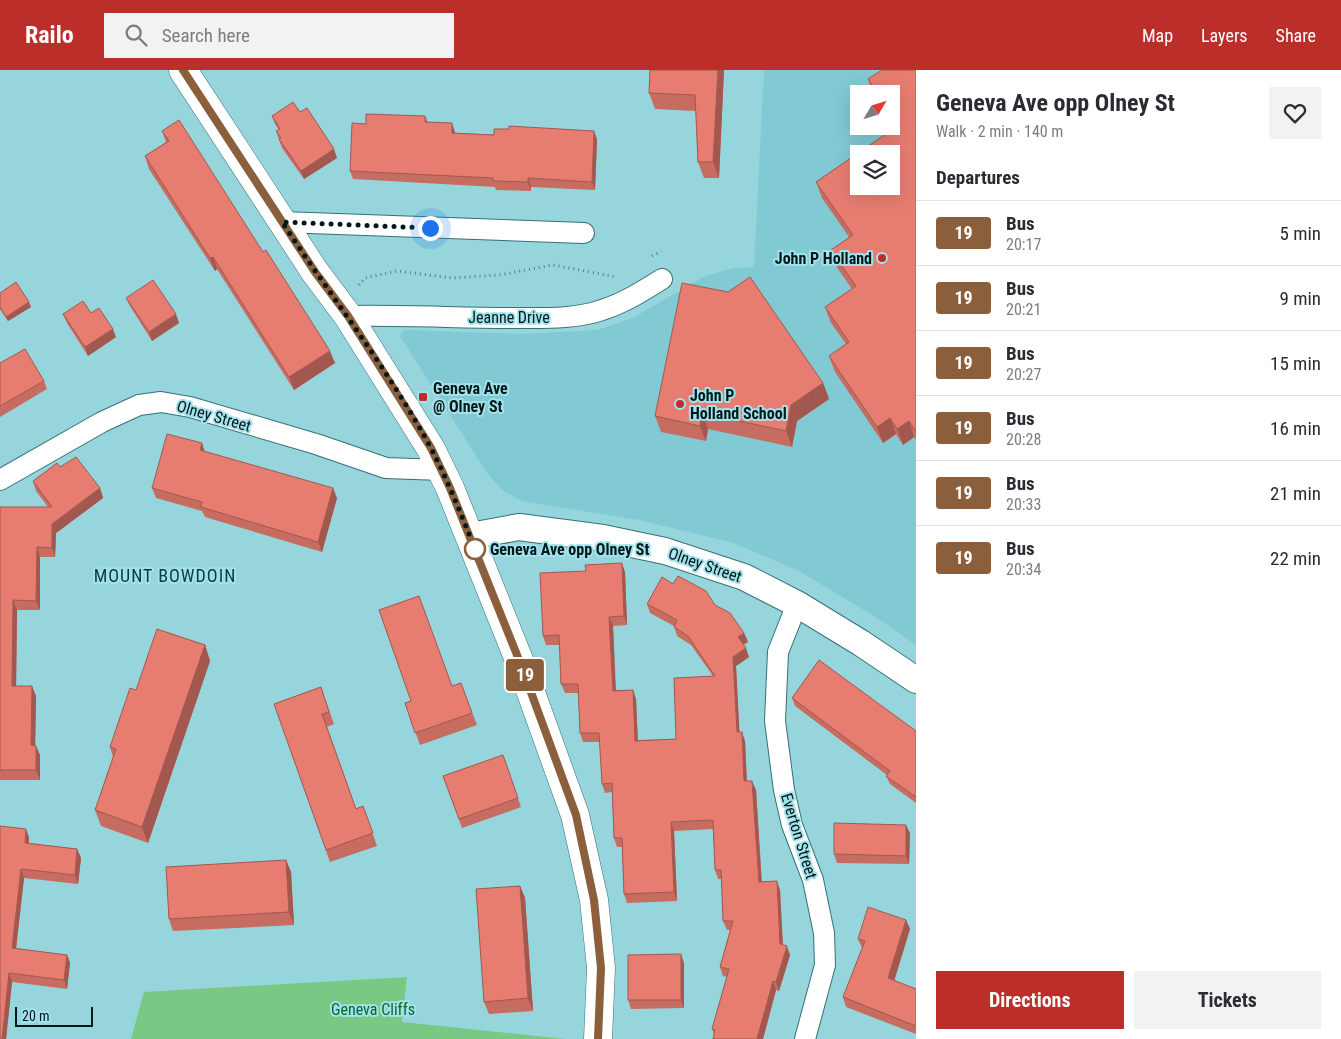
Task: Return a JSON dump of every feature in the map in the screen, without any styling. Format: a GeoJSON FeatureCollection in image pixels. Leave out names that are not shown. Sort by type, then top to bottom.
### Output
{"type":"FeatureCollection","features":[{"type":"Feature","properties":{"kind":"main road"},"geometry":{"type":"LineString","coordinates":[[183,70],[282,222],[348,316],[431,448],[442,470],[521,665],[576,815],[594,900],[601,968],[598,1039]]}},
{"type":"Feature","properties":{"kind":"street"},"geometry":{"type":"LineString","coordinates":[[282,222],[584,233]]}},
{"type":"Feature","properties":{"kind":"street","name":"Jeanne Drive"},"geometry":{"type":"LineString","coordinates":[[348,316],[403,315],[501,318],[573,315],[608,308],[629,299],[662,279]]}},
{"type":"Feature","properties":{"kind":"street","name":"Olney Street"},"geometry":{"type":"LineString","coordinates":[[0,480],[102,422],[139,405],[161,402],[190,407],[316,444],[386,468],[442,470]]}},
{"type":"Feature","properties":{"kind":"street","name":"Olney Street"},"geometry":{"type":"LineString","coordinates":[[470,536],[519,527],[604,538],[665,551],[744,577],[797,604],[861,643],[916,680]]}},
{"type":"Feature","properties":{"kind":"street","name":"Everton Street"},"geometry":{"type":"LineString","coordinates":[[797,604],[778,652],[775,721],[786,799],[792,825],[812,880],[824,933],[825,965],[805,1039]]}},
{"type":"Feature","properties":{"kind":"path"},"geometry":{"type":"LineString","coordinates":[[646,260],[661,251]]}},
{"type":"Feature","properties":{"kind":"path"},"geometry":{"type":"LineString","coordinates":[[359,285],[365,278],[397,270],[453,278],[499,275],[553,265],[614,278],[622,274]]}},
{"type":"Feature","properties":{"kind":"shaded area","name":"John P Holland School"},"geometry":{"type":"Polygon","coordinates":[[[764,70],[916,70],[916,645],[874,616],[799,571],[734,543],[639,520],[522,501],[502,490],[487,473],[400,336],[402,332],[408,330],[523,334],[598,330],[633,318],[705,276],[734,268],[754,267],[764,70]]]}},
{"type":"Feature","properties":{"kind":"green space","name":"Geneva Cliffs"},"geometry":{"type":"Polygon","coordinates":[[[407,977],[402,1022],[565,1039],[131,1039],[144,992],[407,977]]]}},
{"type":"Feature","properties":{"kind":"building"},"geometry":{"type":"Polygon","coordinates":[[[650,70],[718,70],[713,162],[698,162],[695,95],[649,93],[650,70]]]}},
{"type":"Feature","properties":{"kind":"building"},"geometry":{"type":"Polygon","coordinates":[[[882,70],[916,70],[916,432],[909,421],[897,429],[890,418],[877,427],[829,356],[849,342],[825,307],[856,286],[831,250],[853,235],[816,182],[850,159],[850,195],[900,195],[900,145],[870,145],[884,135],[900,135],[900,85],[872,85],[868,79],[882,70]]]}},
{"type":"Feature","properties":{"kind":"building"},"geometry":{"type":"Polygon","coordinates":[[[293,102],[300,112],[307,108],[334,149],[301,171],[279,139],[281,138],[276,131],[280,129],[272,116],[293,102]]]}},
{"type":"Feature","properties":{"kind":"building"},"geometry":{"type":"Polygon","coordinates":[[[366,114],[425,116],[425,122],[452,123],[452,133],[494,135],[494,129],[509,129],[509,126],[594,131],[592,182],[528,178],[528,182],[493,181],[493,178],[350,171],[352,123],[366,124],[366,114]]]}},
{"type":"Feature","properties":{"kind":"building"},"geometry":{"type":"Polygon","coordinates":[[[179,120],[263,252],[266,250],[330,351],[289,377],[213,257],[210,258],[145,156],[169,141],[162,131],[179,120]]]}},
{"type":"Feature","properties":{"kind":"building"},"geometry":{"type":"Polygon","coordinates":[[[750,277],[823,383],[791,405],[786,431],[702,413],[700,426],[655,416],[682,283],[728,292],[750,277]]]}},
{"type":"Feature","properties":{"kind":"building"},"geometry":{"type":"Polygon","coordinates":[[[153,280],[176,314],[149,332],[126,298],[153,280]]]}},
{"type":"Feature","properties":{"kind":"building"},"geometry":{"type":"Polygon","coordinates":[[[16,282],[29,302],[6,317],[0,307],[0,293],[16,282]]]}},
{"type":"Feature","properties":{"kind":"building"},"geometry":{"type":"Polygon","coordinates":[[[83,301],[91,313],[99,308],[113,329],[85,347],[63,314],[83,301]]]}},
{"type":"Feature","properties":{"kind":"building"},"geometry":{"type":"Polygon","coordinates":[[[25,349],[44,381],[0,406],[0,363],[25,349]]]}},
{"type":"Feature","properties":{"kind":"building"},"geometry":{"type":"Polygon","coordinates":[[[167,434],[202,443],[200,450],[333,488],[318,542],[201,507],[202,502],[152,488],[167,434]]]}},
{"type":"Feature","properties":{"kind":"building"},"geometry":{"type":"Polygon","coordinates":[[[76,457],[100,488],[52,524],[52,548],[37,547],[36,601],[13,600],[12,686],[32,686],[31,745],[36,746],[36,770],[0,770],[0,507],[52,507],[33,481],[57,463],[60,467],[76,457]]]}},
{"type":"Feature","properties":{"kind":"building"},"geometry":{"type":"Polygon","coordinates":[[[622,563],[624,616],[609,617],[613,691],[633,690],[635,741],[676,739],[674,678],[715,676],[688,636],[674,627],[677,620],[647,604],[662,577],[673,584],[678,576],[706,591],[715,605],[730,613],[744,633],[738,637],[746,648],[733,657],[737,732],[742,732],[744,781],[752,781],[759,882],[777,881],[780,944],[787,946],[776,982],[773,981],[757,1039],[713,1039],[715,1030],[712,1029],[729,969],[720,967],[733,921],[723,921],[721,870],[715,870],[713,820],[671,822],[674,892],[624,894],[622,838],[614,838],[612,783],[602,784],[599,733],[580,733],[578,684],[561,684],[559,635],[543,636],[540,573],[586,571],[585,565],[622,563]]]}},
{"type":"Feature","properties":{"kind":"building"},"geometry":{"type":"Polygon","coordinates":[[[419,596],[452,686],[461,683],[472,713],[415,733],[405,703],[411,701],[379,610],[419,596]]]}},
{"type":"Feature","properties":{"kind":"building"},"geometry":{"type":"Polygon","coordinates":[[[157,629],[205,645],[142,827],[95,810],[116,749],[110,747],[130,688],[136,690],[157,629]]]}},
{"type":"Feature","properties":{"kind":"building"},"geometry":{"type":"Polygon","coordinates":[[[819,660],[916,731],[916,797],[886,776],[890,771],[792,698],[819,660]]]}},
{"type":"Feature","properties":{"kind":"building"},"geometry":{"type":"Polygon","coordinates":[[[321,687],[329,712],[322,714],[356,809],[363,806],[373,833],[326,850],[274,704],[321,687]]]}},
{"type":"Feature","properties":{"kind":"building"},"geometry":{"type":"Polygon","coordinates":[[[503,755],[518,798],[459,819],[443,776],[503,755]]]}},
{"type":"Feature","properties":{"kind":"building"},"geometry":{"type":"Polygon","coordinates":[[[834,823],[906,825],[906,856],[834,854],[834,823]]]}},
{"type":"Feature","properties":{"kind":"building"},"geometry":{"type":"Polygon","coordinates":[[[0,826],[26,829],[25,843],[77,849],[75,875],[21,869],[12,948],[67,955],[64,980],[9,973],[2,1039],[0,1039],[0,826]]]}},
{"type":"Feature","properties":{"kind":"building"},"geometry":{"type":"Polygon","coordinates":[[[286,860],[289,912],[169,919],[166,867],[286,860]]]}},
{"type":"Feature","properties":{"kind":"building"},"geometry":{"type":"Polygon","coordinates":[[[520,886],[528,998],[484,1002],[476,889],[520,886]]]}},
{"type":"Feature","properties":{"kind":"building"},"geometry":{"type":"Polygon","coordinates":[[[868,907],[906,920],[888,978],[916,989],[916,1026],[843,997],[865,941],[858,939],[868,907]]]}},
{"type":"Feature","properties":{"kind":"building"},"geometry":{"type":"Polygon","coordinates":[[[681,954],[681,1000],[628,1000],[628,955],[681,954]]]}},
{"type":"Feature","properties":{"kind":"bus line","name":"19"},"geometry":{"type":"LineString","coordinates":[[183,70],[315,272],[348,316],[431,448],[450,488],[521,665],[576,815],[594,900],[601,968],[598,1039]]}},
{"type":"Feature","properties":{"kind":"place","name":"John P Holland"},"geometry":{"type":"Point","coordinates":[882,258]}},
{"type":"Feature","properties":{"kind":"place","name":"Geneva Ave @ Olney St"},"geometry":{"type":"Point","coordinates":[423,397]}},
{"type":"Feature","properties":{"kind":"place","name":"John P Holland School"},"geometry":{"type":"Point","coordinates":[680,404]}},
{"type":"Feature","properties":{"kind":"place","name":"Geneva Ave opp Olney St"},"geometry":{"type":"Point","coordinates":[475,549]}},
{"type":"Feature","properties":{"kind":"district","name":"MOUNT BOWDOIN"},"geometry":{"type":"Point","coordinates":[165,575]}},
{"type":"Feature","properties":{"kind":"route"},"geometry":{"type":"LineString","coordinates":[[430,228],[282,222],[315,272],[348,316],[431,448],[476,551],[475,549]]}}]}
